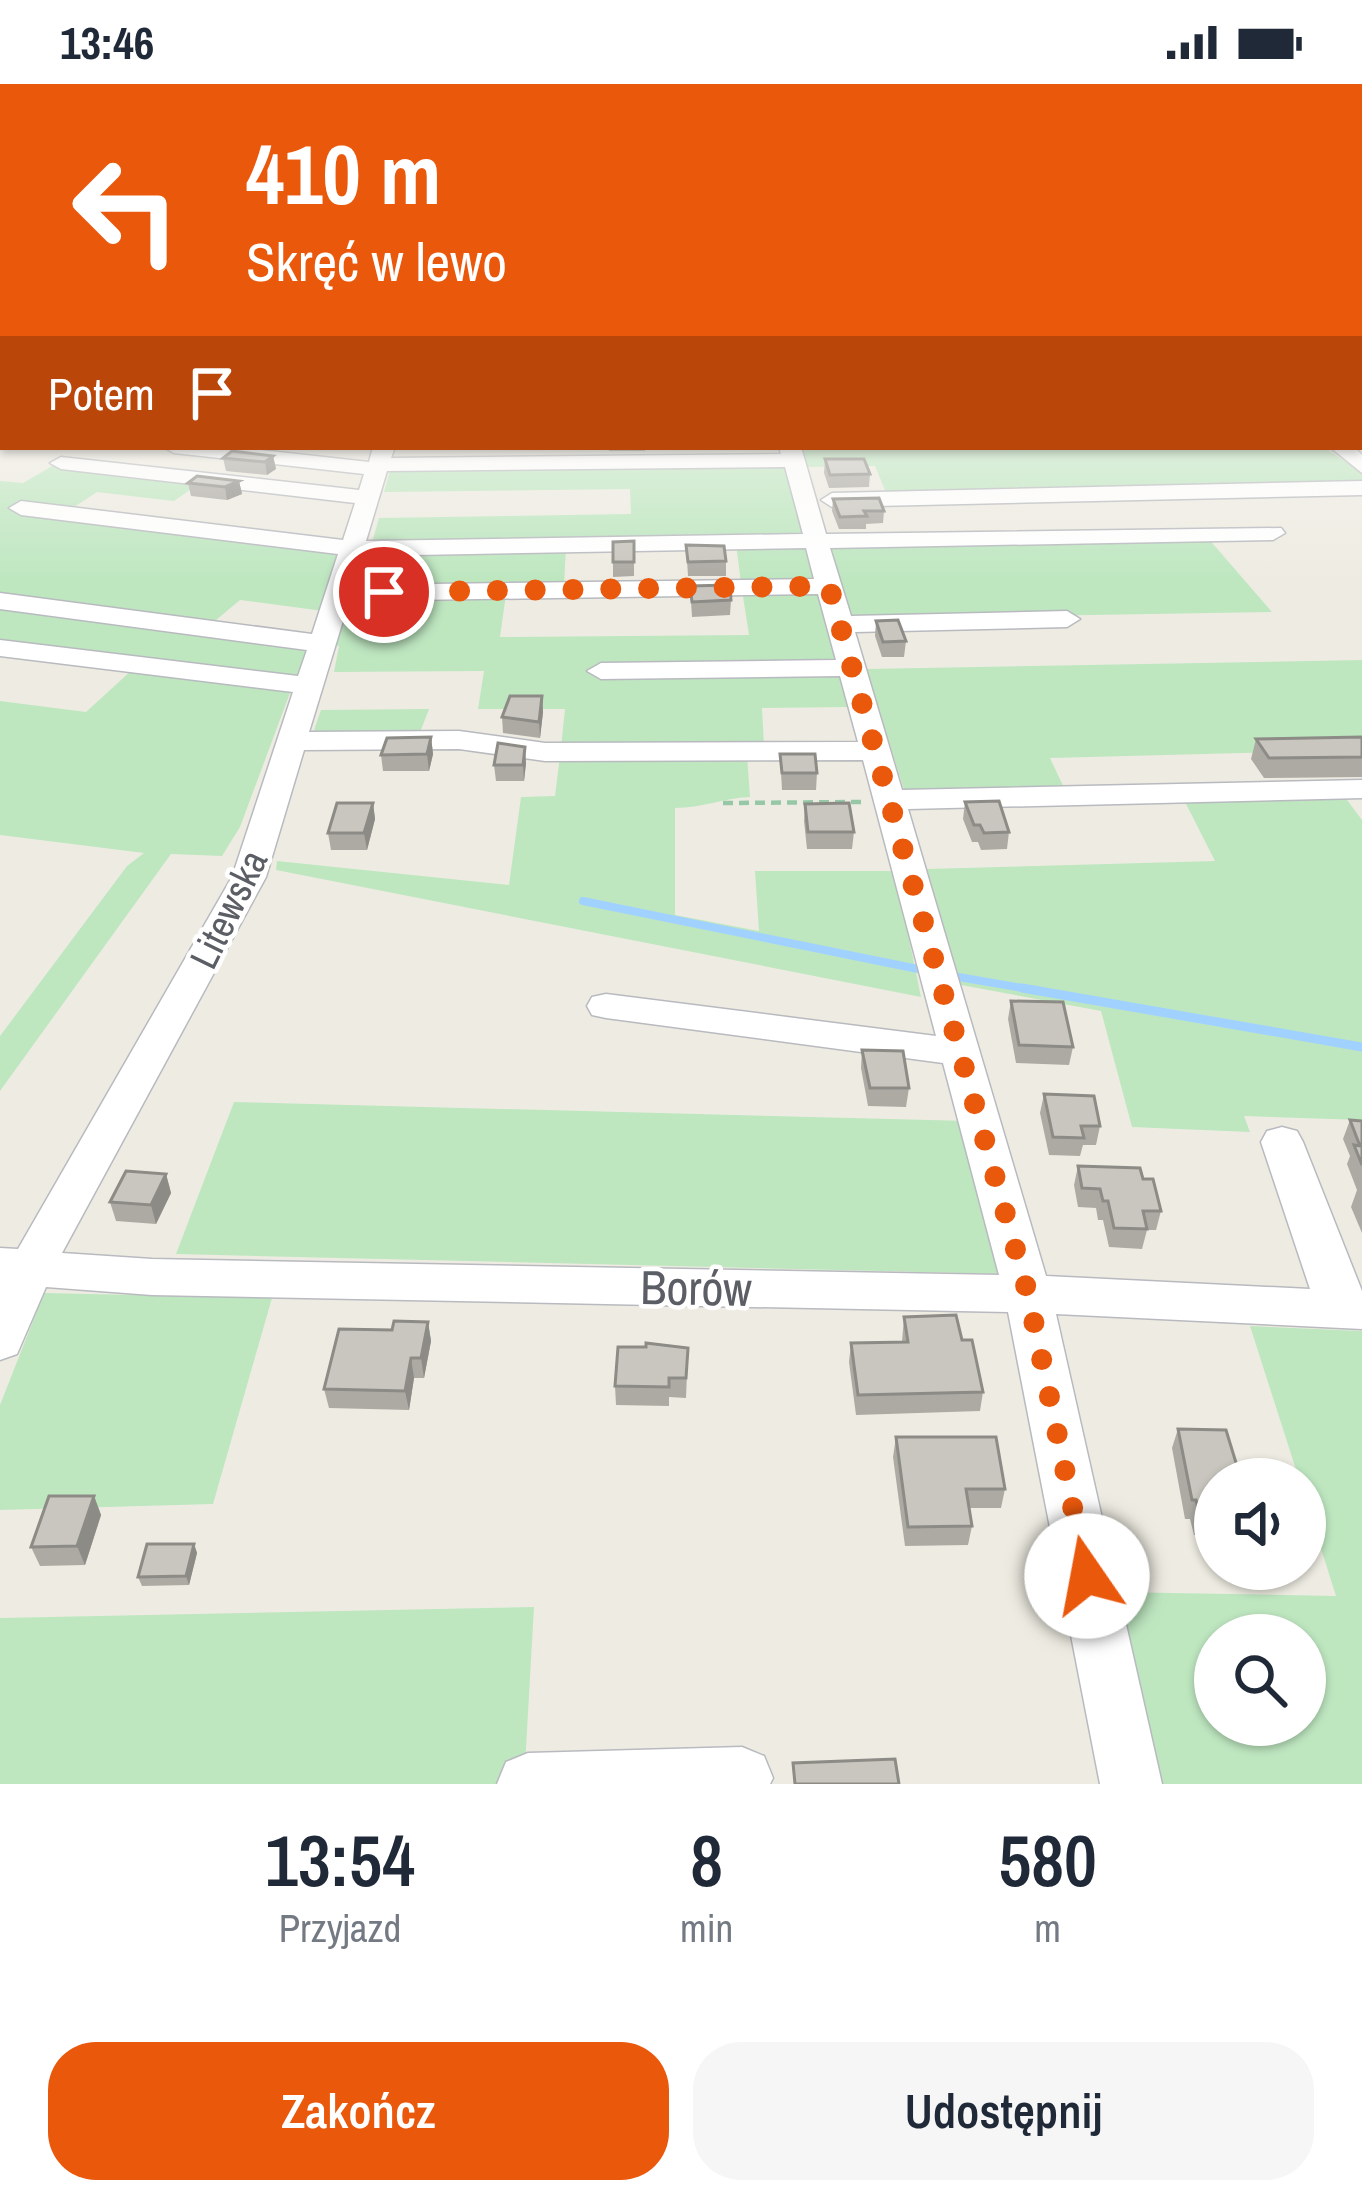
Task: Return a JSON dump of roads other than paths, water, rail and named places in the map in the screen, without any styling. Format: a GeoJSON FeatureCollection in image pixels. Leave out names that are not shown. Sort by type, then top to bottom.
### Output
{"type":"FeatureCollection","features":[{"type":"Feature","properties":{"kind":"street"},"geometry":{"type":"LineString","coordinates":[[200,450],[377,470]]}},
{"type":"Feature","properties":{"kind":"street"},"geometry":{"type":"LineString","coordinates":[[61,463],[377,470],[587,455],[791,453],[1028,1294],[1131,1784]]}},
{"type":"Feature","properties":{"kind":"street","name":"Litewska"},"geometry":{"type":"LineString","coordinates":[[0,1340],[15,1266],[249,877],[377,470]]}},
{"type":"Feature","properties":{"kind":"street"},"geometry":{"type":"LineString","coordinates":[[804,500],[1362,488]]}},
{"type":"Feature","properties":{"kind":"street"},"geometry":{"type":"LineString","coordinates":[[21,508],[353,549],[1274,533]]}},
{"type":"Feature","properties":{"kind":"street"},"geometry":{"type":"LineString","coordinates":[[339,592],[834,605],[1067,620]]}},
{"type":"Feature","properties":{"kind":"street"},"geometry":{"type":"LineString","coordinates":[[0,602],[324,644]]}},
{"type":"Feature","properties":{"kind":"street"},"geometry":{"type":"LineString","coordinates":[[0,648],[311,686]]}},
{"type":"Feature","properties":{"kind":"street"},"geometry":{"type":"LineString","coordinates":[[601,671],[851,668]]}},
{"type":"Feature","properties":{"kind":"street"},"geometry":{"type":"LineString","coordinates":[[294,741],[459,740],[545,752],[874,751]]}},
{"type":"Feature","properties":{"kind":"street"},"geometry":{"type":"LineString","coordinates":[[889,801],[1362,790]]}},
{"type":"Feature","properties":{"kind":"street"},"geometry":{"type":"LineString","coordinates":[[606,1006],[958,1052]]}},
{"type":"Feature","properties":{"kind":"street"},"geometry":{"type":"LineString","coordinates":[[1282,1142],[1351,1309]]}},
{"type":"Feature","properties":{"kind":"street","name":"Borów"},"geometry":{"type":"LineString","coordinates":[[15,1266],[152,1277],[1028,1294],[1351,1309]]}},
{"type":"Feature","properties":{"kind":"street"},"geometry":{"type":"LineString","coordinates":[[528,1784],[742,1778]]}},
{"type":"Feature","properties":{"kind":"waterway"},"geometry":{"type":"LineString","coordinates":[[583,901],[923,970]]}},
{"type":"Feature","properties":{"kind":"waterway"},"geometry":{"type":"LineString","coordinates":[[953,976],[1040,991]]}},
{"type":"Feature","properties":{"kind":"waterway"},"geometry":{"type":"LineString","coordinates":[[1022,988],[1362,1047]]}}]}
